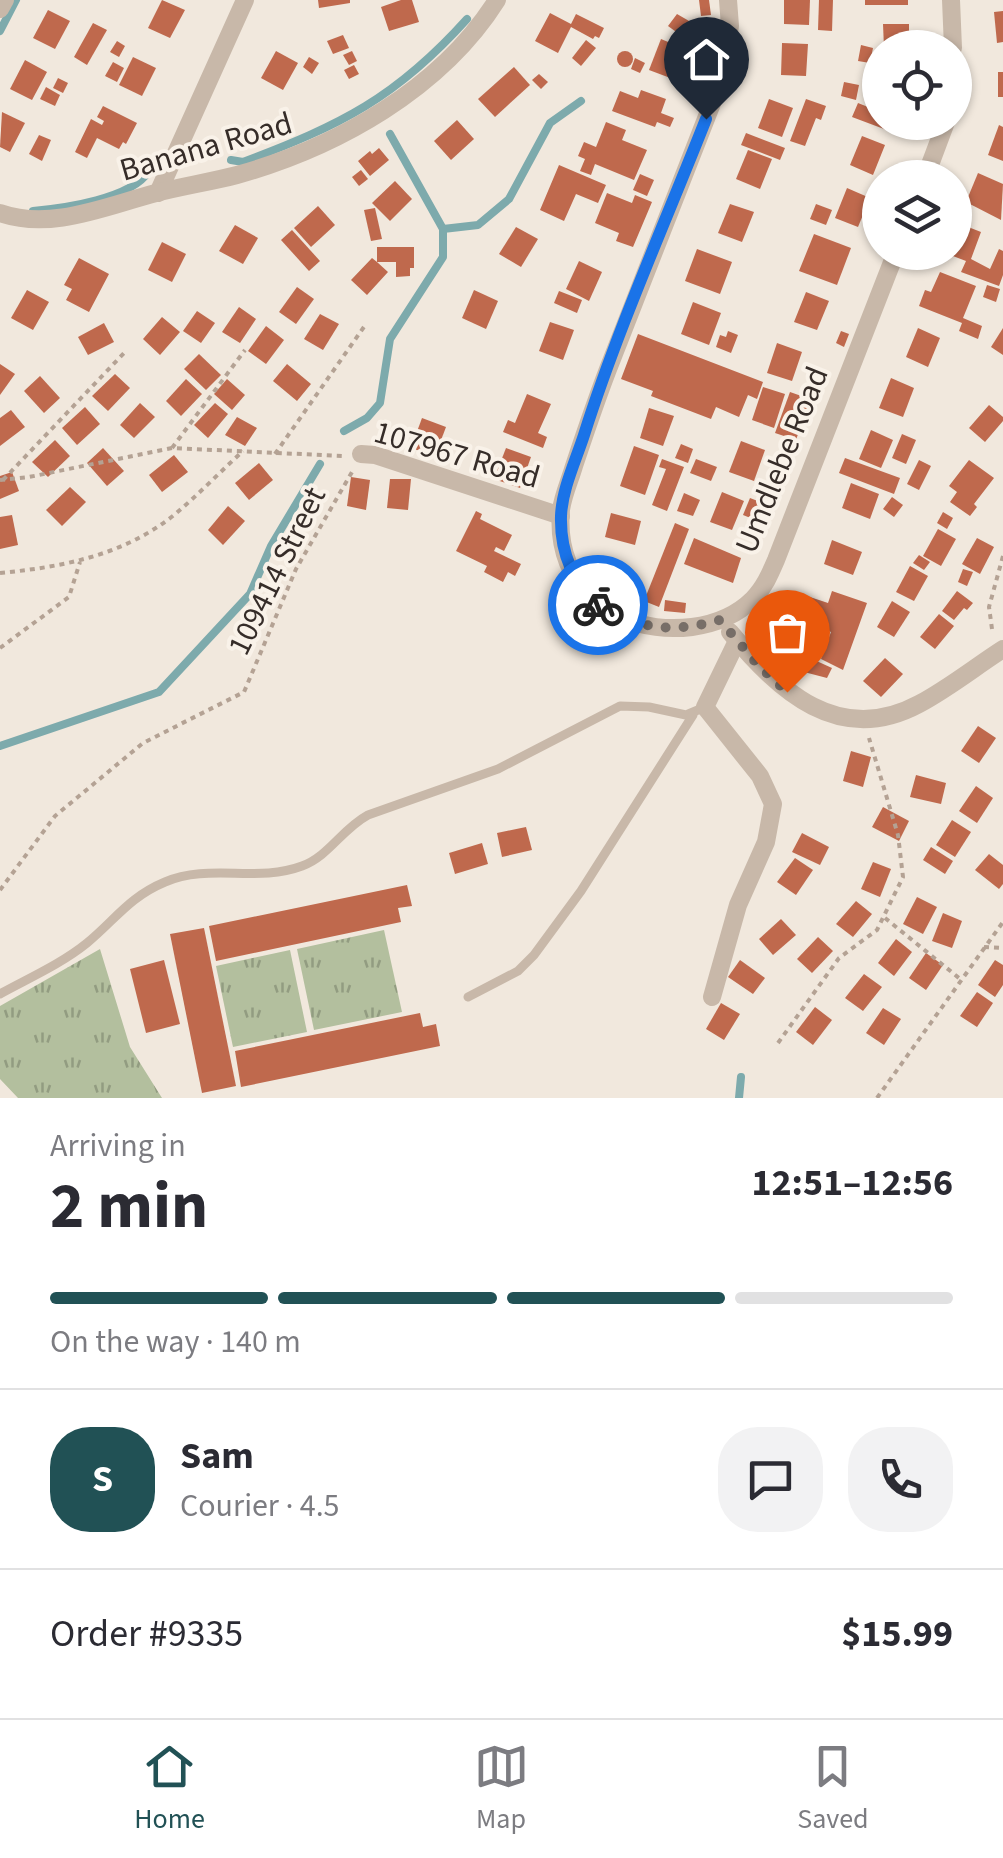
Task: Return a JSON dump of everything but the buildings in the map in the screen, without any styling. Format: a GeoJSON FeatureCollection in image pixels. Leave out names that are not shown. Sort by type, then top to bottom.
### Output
{"type":"FeatureCollection","features":[{"type":"Feature","properties":{"kind":"street"},"geometry":{"type":"LineString","coordinates":[[0,9],[4,0]]}},
{"type":"Feature","properties":{"kind":"street"},"geometry":{"type":"LineString","coordinates":[[158,193],[244,0]]}},
{"type":"Feature","properties":{"kind":"street","name":"Banana Road"},"geometry":{"type":"LineString","coordinates":[[0,213],[55,219],[240,174],[307,150],[359,126],[434,73],[482,23],[497,0]]}},
{"type":"Feature","properties":{"kind":"street","name":"Umdlebe Road"},"geometry":{"type":"LineString","coordinates":[[728,0],[730,26],[720,83],[593,406],[562,504],[562,538],[568,565],[596,604],[647,627],[674,629],[720,620],[752,601],[766,582],[889,270]]}},
{"type":"Feature","properties":{"kind":"street"},"geometry":{"type":"LineString","coordinates":[[952,0],[952,30]]}},
{"type":"Feature","properties":{"kind":"street","name":"107967 Road"},"geometry":{"type":"LineString","coordinates":[[361,454],[375,455],[561,516]]}},
{"type":"Feature","properties":{"kind":"street"},"geometry":{"type":"LineString","coordinates":[[720,620],[777,683],[810,707],[827,714],[864,719],[895,714],[919,704],[1000,651]]}},
{"type":"Feature","properties":{"kind":"street"},"geometry":{"type":"LineString","coordinates":[[712,997],[738,905],[772,820],[773,804],[760,776],[699,711],[737,640]]}},
{"type":"Feature","properties":{"kind":"lane"},"geometry":{"type":"LineString","coordinates":[[0,994],[70,956],[121,908],[167,881],[190,873],[258,873],[301,866],[323,855],[352,823],[498,769],[620,706],[699,711],[534,956],[518,971],[468,997]]}},
{"type":"Feature","properties":{"kind":"path"},"geometry":{"type":"LineString","coordinates":[[275,454],[366,324]]}},
{"type":"Feature","properties":{"kind":"path"},"geometry":{"type":"LineString","coordinates":[[172,448],[245,350]]}},
{"type":"Feature","properties":{"kind":"path"},"geometry":{"type":"LineString","coordinates":[[2,480],[124,353]]}},
{"type":"Feature","properties":{"kind":"path","name":"107967 Road"},"geometry":{"type":"LineString","coordinates":[[2,480],[29,478],[172,448],[361,454]]}},
{"type":"Feature","properties":{"kind":"path"},"geometry":{"type":"LineString","coordinates":[[0,574],[80,562],[118,549],[172,516],[243,451]]}},
{"type":"Feature","properties":{"kind":"path","name":"109414 Street"},"geometry":{"type":"LineString","coordinates":[[0,890],[54,816],[142,743],[244,692],[296,569],[361,454]]}},
{"type":"Feature","properties":{"kind":"path"},"geometry":{"type":"LineString","coordinates":[[1000,651],[989,607],[1003,556]]}},
{"type":"Feature","properties":{"kind":"path"},"geometry":{"type":"LineString","coordinates":[[0,648],[69,598],[80,562]]}},
{"type":"Feature","properties":{"kind":"path"},"geometry":{"type":"LineString","coordinates":[[778,1043],[840,958],[877,930],[903,876],[898,835],[864,719]]}},
{"type":"Feature","properties":{"kind":"path"},"geometry":{"type":"LineString","coordinates":[[885,918],[960,979]]}},
{"type":"Feature","properties":{"kind":"path"},"geometry":{"type":"LineString","coordinates":[[877,1098],[1003,922]]}},
{"type":"Feature","properties":{"kind":"path"},"geometry":{"type":"LineString","coordinates":[[984,947],[1003,948]]}},
{"type":"Feature","properties":{"kind":"green space"},"geometry":{"type":"Polygon","coordinates":[[[384,930],[402,1012],[314,1030],[297,949],[384,930]]]}},
{"type":"Feature","properties":{"kind":"green space"},"geometry":{"type":"Polygon","coordinates":[[[100,949],[130,1047],[162,1098],[18,1098],[0,1079],[0,1006],[100,949]]]}},
{"type":"Feature","properties":{"kind":"green space"},"geometry":{"type":"Polygon","coordinates":[[[290,950],[307,1032],[233,1047],[216,966],[290,950]]]}},
{"type":"Feature","properties":{"kind":"waterway"},"geometry":{"type":"LineString","coordinates":[[0,31],[16,0]]}},
{"type":"Feature","properties":{"kind":"waterway"},"geometry":{"type":"LineString","coordinates":[[231,160],[243,162],[278,148],[365,106],[416,69],[467,19]]}},
{"type":"Feature","properties":{"kind":"waterway"},"geometry":{"type":"LineString","coordinates":[[443,229],[478,225],[509,199],[550,123],[581,101]]}},
{"type":"Feature","properties":{"kind":"waterway"},"geometry":{"type":"LineString","coordinates":[[344,431],[367,418],[380,403],[390,339],[443,257],[443,229],[390,134]]}},
{"type":"Feature","properties":{"kind":"waterway"},"geometry":{"type":"LineString","coordinates":[[33,211],[113,195],[128,189],[149,171]]}},
{"type":"Feature","properties":{"kind":"waterway"},"geometry":{"type":"LineString","coordinates":[[0,746],[159,692],[250,594],[271,546],[320,464]]}},
{"type":"Feature","properties":{"kind":"waterway"},"geometry":{"type":"LineString","coordinates":[[739,1098],[741,1077]]}},
{"type":"Feature","properties":{"kind":"way so far"},"geometry":{"type":"LineString","coordinates":[[598,605],[647,627],[674,629],[720,620],[787,692]]}},
{"type":"Feature","properties":{"kind":"route"},"geometry":{"type":"LineString","coordinates":[[598,605],[579,585],[568,565],[562,538],[562,504],[593,406],[706,119]]}}]}
